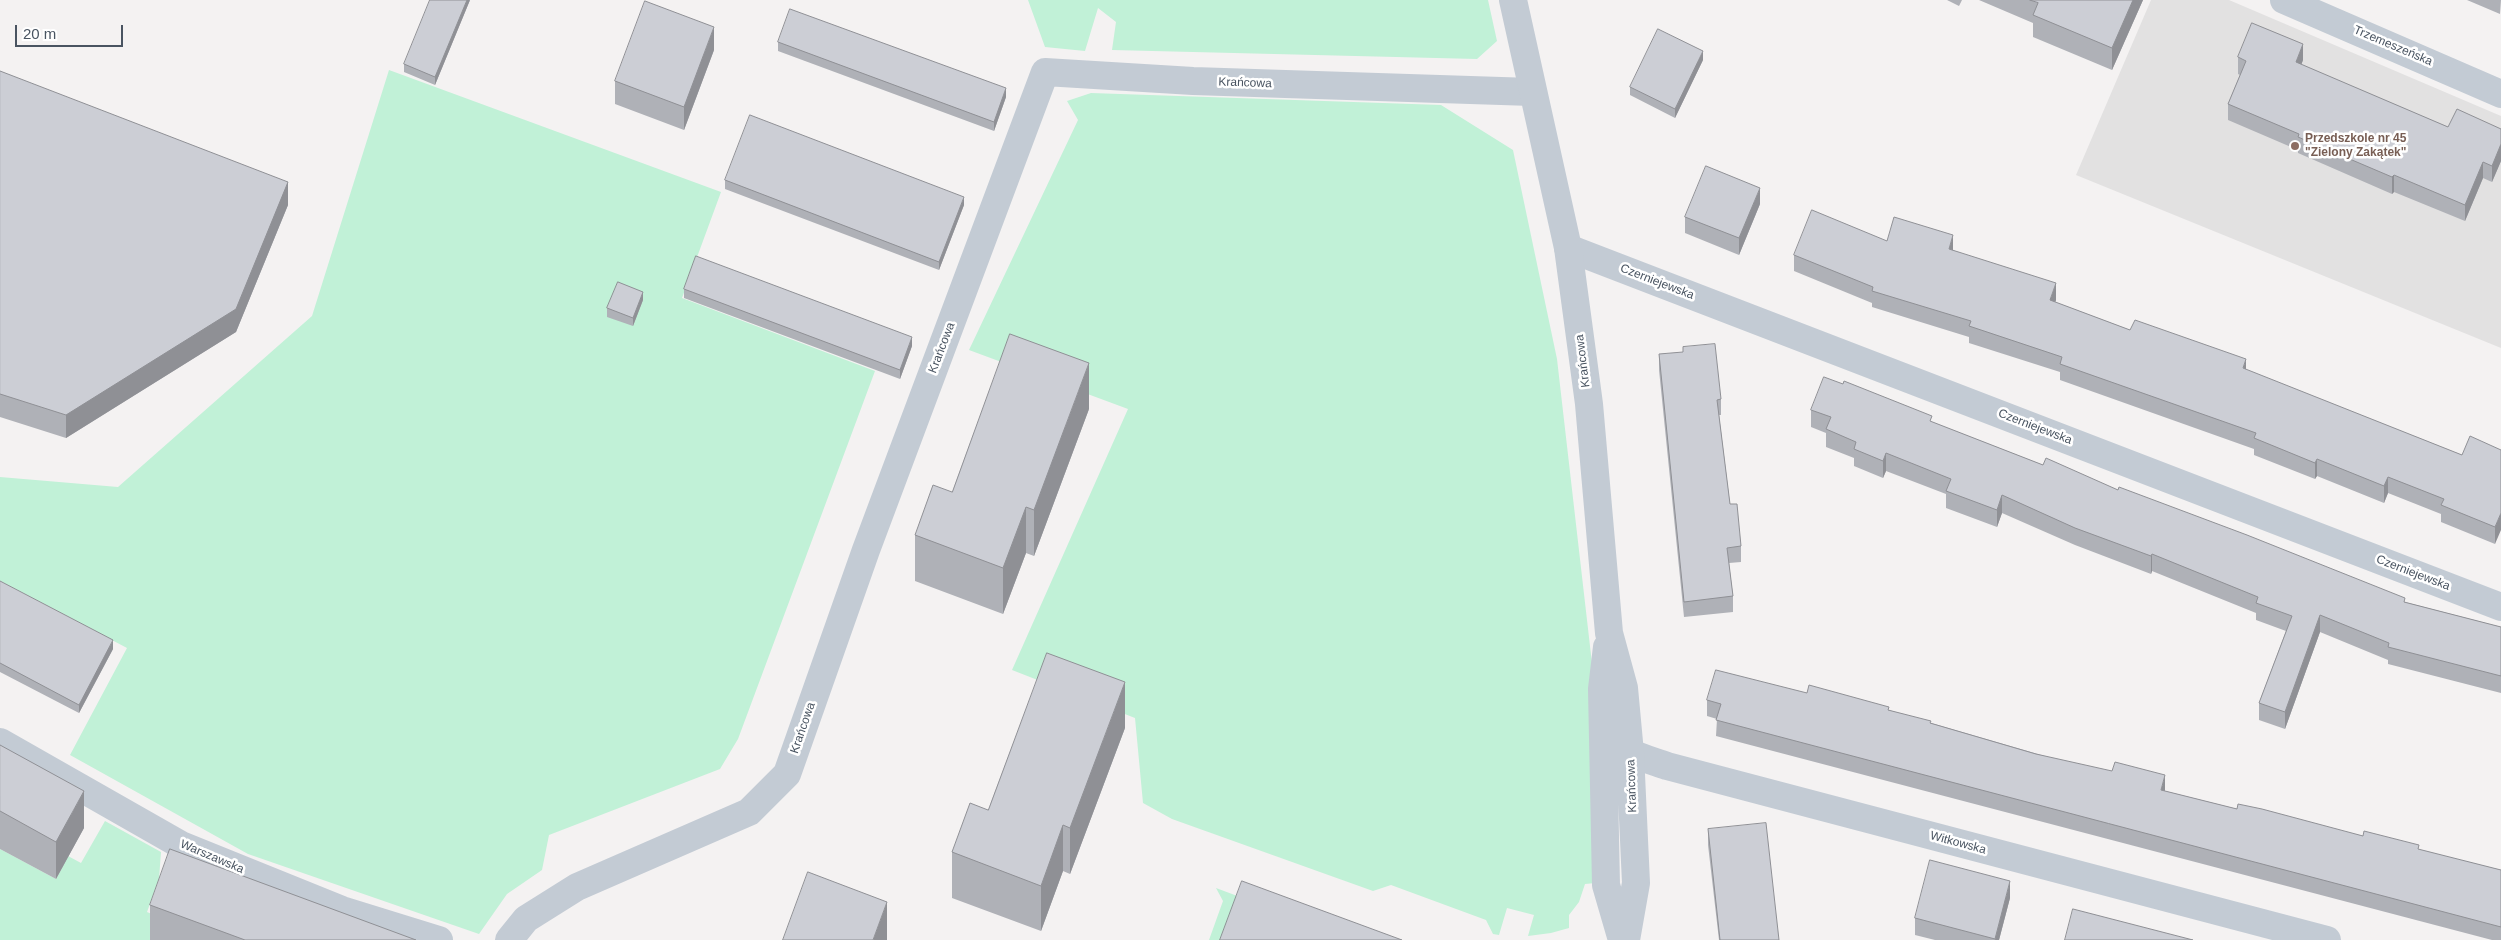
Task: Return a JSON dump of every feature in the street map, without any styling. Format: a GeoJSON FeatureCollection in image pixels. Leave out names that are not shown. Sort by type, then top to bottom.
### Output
{"type":"FeatureCollection","features":[{"type":"Feature","properties":{"kind":"street","name":"Krańcowa"},"geometry":{"type":"LineString","coordinates":[[1513,0],[1568,248],[1588,404],[1609,633],[1624,688],[1630,753],[1636,882],[1626,940]]}},
{"type":"Feature","properties":{"kind":"street","name":"Trzemeszeńska"},"geometry":{"type":"LineString","coordinates":[[2284,0],[2325,8],[2501,94]]}},
{"type":"Feature","properties":{"kind":"street","name":"Krańcowa"},"geometry":{"type":"LineString","coordinates":[[510,940],[526,919],[576,886],[749,812],[787,774],[866,550],[1045,72],[1193,81],[1532,92]]}},
{"type":"Feature","properties":{"kind":"street","name":"Czerniejewska"},"geometry":{"type":"LineString","coordinates":[[1568,248],[2501,607]]}},
{"type":"Feature","properties":{"kind":"street","name":"Krańcowa"},"geometry":{"type":"LineString","coordinates":[[1609,633],[1602,689],[1606,885],[1622,940]]}},
{"type":"Feature","properties":{"kind":"street","name":"Witkowska"},"geometry":{"type":"LineString","coordinates":[[1603,722],[1618,745],[1630,753],[1667,766],[2327,940]]}},
{"type":"Feature","properties":{"kind":"street","name":"Warszawska"},"geometry":{"type":"LineString","coordinates":[[0,742],[181,845],[342,910],[439,940]]}},
{"type":"Feature","properties":{"kind":"shaded area","name":"Przedszkole nr 45 \"Zielony Zakątek\""},"geometry":{"type":"Polygon","coordinates":[[[2151,0],[2229,0],[2501,116],[2501,348],[2076,175],[2151,0]]]}},
{"type":"Feature","properties":{"kind":"green space"},"geometry":{"type":"Polygon","coordinates":[[[1028,0],[1488,0],[1497,41],[1477,59],[1112,50],[1116,22],[1098,8],[1085,51],[1045,47],[1028,0]]]}},
{"type":"Feature","properties":{"kind":"green space"},"geometry":{"type":"Polygon","coordinates":[[[389,70],[721,192],[682,298],[875,371],[738,739],[720,769],[549,835],[542,870],[507,894],[479,934],[248,854],[70,755],[127,648],[0,581],[0,477],[118,487],[312,316],[389,70]]]}},
{"type":"Feature","properties":{"kind":"green space"},"geometry":{"type":"Polygon","coordinates":[[[1091,93],[1441,105],[1513,150],[1557,359],[1597,707],[1596,883],[1585,884],[1579,902],[1569,915],[1569,928],[1528,936],[1534,915],[1507,908],[1499,935],[1493,934],[1486,920],[1391,885],[1373,891],[1172,819],[1143,803],[1135,718],[1012,670],[1128,409],[969,350],[1078,120],[1067,101],[1091,93]]]}},
{"type":"Feature","properties":{"kind":"green space"},"geometry":{"type":"Polygon","coordinates":[[[105,821],[161,852],[159,879],[147,912],[159,917],[151,940],[0,940],[0,849],[56,879],[68,856],[81,863],[105,821]]]}},
{"type":"Feature","properties":{"kind":"green space"},"geometry":{"type":"Polygon","coordinates":[[[1216,888],[1355,940],[1209,940],[1223,901],[1216,888]]]}},
{"type":"Feature","properties":{"kind":"building"},"geometry":{"type":"Polygon","coordinates":[[[430,0],[467,0],[435,77],[404,64],[430,0]]]}},
{"type":"Feature","properties":{"kind":"building"},"geometry":{"type":"Polygon","coordinates":[[[2030,0],[2133,0],[2112,48],[2033,15],[2038,3],[2030,0]]]}},
{"type":"Feature","properties":{"kind":"building"},"geometry":{"type":"Polygon","coordinates":[[[645,1],[714,27],[684,107],[615,81],[645,1]]]}},
{"type":"Feature","properties":{"kind":"building"},"geometry":{"type":"Polygon","coordinates":[[[790,9],[1006,88],[994,122],[778,42],[790,9]]]}},
{"type":"Feature","properties":{"kind":"building"},"geometry":{"type":"Polygon","coordinates":[[[2252,23],[2303,44],[2296,62],[2448,127],[2457,109],[2501,129],[2501,144],[2492,166],[2483,162],[2465,205],[2394,175],[2392,177],[2298,137],[2299,134],[2228,104],[2246,61],[2238,57],[2252,23]]]}},
{"type":"Feature","properties":{"kind":"building"},"geometry":{"type":"Polygon","coordinates":[[[1658,29],[1703,51],[1675,109],[1630,87],[1658,29]]]}},
{"type":"Feature","properties":{"kind":"building"},"geometry":{"type":"Polygon","coordinates":[[[0,71],[288,182],[236,309],[66,415],[0,394],[0,71]]]}},
{"type":"Feature","properties":{"kind":"building"},"geometry":{"type":"Polygon","coordinates":[[[750,115],[964,197],[939,262],[725,180],[750,115]]]}},
{"type":"Feature","properties":{"kind":"building"},"geometry":{"type":"Polygon","coordinates":[[[1706,166],[1760,188],[1739,238],[1685,217],[1706,166]]]}},
{"type":"Feature","properties":{"kind":"building"},"geometry":{"type":"Polygon","coordinates":[[[1812,210],[1887,241],[1894,217],[1953,235],[1949,249],[2056,283],[2050,300],[2130,330],[2135,320],[2246,359],[2243,368],[2462,455],[2470,436],[2501,450],[2501,513],[2495,527],[2441,505],[2444,499],[2388,477],[2384,486],[2317,459],[2315,463],[2254,438],[2256,433],[2060,364],[2062,357],[1969,326],[1971,321],[1872,291],[1873,287],[1794,255],[1812,210]]]}},
{"type":"Feature","properties":{"kind":"building"},"geometry":{"type":"Polygon","coordinates":[[[696,256],[912,337],[900,370],[684,289],[696,256]]]}},
{"type":"Feature","properties":{"kind":"building"},"geometry":{"type":"Polygon","coordinates":[[[618,282],[643,292],[633,318],[607,308],[618,282]]]}},
{"type":"Feature","properties":{"kind":"building"},"geometry":{"type":"Polygon","coordinates":[[[1010,334],[1089,363],[1034,510],[1026,507],[1003,568],[915,535],[933,485],[952,492],[1010,334]]]}},
{"type":"Feature","properties":{"kind":"building"},"geometry":{"type":"Polygon","coordinates":[[[1715,344],[1721,399],[1717,400],[1730,504],[1737,504],[1741,546],[1727,548],[1733,596],[1684,602],[1659,354],[1683,352],[1683,347],[1715,344]]]}},
{"type":"Feature","properties":{"kind":"building"},"geometry":{"type":"Polygon","coordinates":[[[1824,377],[1843,384],[1844,381],[1932,416],[1930,421],[2043,465],[2046,458],[2118,490],[2119,487],[2247,535],[2405,598],[2404,602],[2501,627],[2501,676],[2388,647],[2389,643],[2320,615],[2285,712],[2259,703],[2292,616],[2256,603],[2258,597],[2152,554],[2151,556],[2075,528],[2002,495],[1997,510],[1946,491],[1951,479],[1886,453],[1883,461],[1854,449],[1856,442],[1826,429],[1831,417],[1811,410],[1824,377]]]}},
{"type":"Feature","properties":{"kind":"building"},"geometry":{"type":"Polygon","coordinates":[[[0,581],[113,640],[79,705],[0,663],[0,581]]]}},
{"type":"Feature","properties":{"kind":"building"},"geometry":{"type":"Polygon","coordinates":[[[1047,653],[1125,682],[1070,828],[1063,825],[1041,886],[952,852],[970,803],[988,810],[1047,653]]]}},
{"type":"Feature","properties":{"kind":"building"},"geometry":{"type":"Polygon","coordinates":[[[1716,670],[1807,693],[1809,685],[1889,707],[1888,710],[1931,721],[1930,723],[2036,754],[2112,771],[2115,762],[2165,775],[2161,790],[2237,809],[2238,804],[2262,809],[2363,836],[2364,831],[2419,845],[2418,849],[2501,870],[2501,927],[1716,720],[1721,704],[1707,700],[1716,670]]]}},
{"type":"Feature","properties":{"kind":"building"},"geometry":{"type":"Polygon","coordinates":[[[0,745],[84,791],[56,842],[0,811],[0,745]]]}},
{"type":"Feature","properties":{"kind":"building"},"geometry":{"type":"Polygon","coordinates":[[[1766,823],[1779,940],[1720,940],[1708,829],[1766,823]]]}},
{"type":"Feature","properties":{"kind":"building"},"geometry":{"type":"Polygon","coordinates":[[[170,849],[416,940],[245,940],[150,905],[170,849]]]}},
{"type":"Feature","properties":{"kind":"building"},"geometry":{"type":"Polygon","coordinates":[[[1930,860],[2010,881],[1995,939],[1915,918],[1930,860]]]}},
{"type":"Feature","properties":{"kind":"building"},"geometry":{"type":"Polygon","coordinates":[[[808,872],[887,902],[873,940],[783,940],[808,872]]]}},
{"type":"Feature","properties":{"kind":"building"},"geometry":{"type":"Polygon","coordinates":[[[1242,881],[1402,940],[1220,940],[1242,881]]]}},
{"type":"Feature","properties":{"kind":"building"},"geometry":{"type":"Polygon","coordinates":[[[2073,909],[2193,940],[2065,940],[2073,909]]]}},
{"type":"Feature","properties":{"kind":"place","name":"Przedszkole nr 45 \"Zielony Zakątek\""},"geometry":{"type":"Point","coordinates":[2295,146]}}]}
